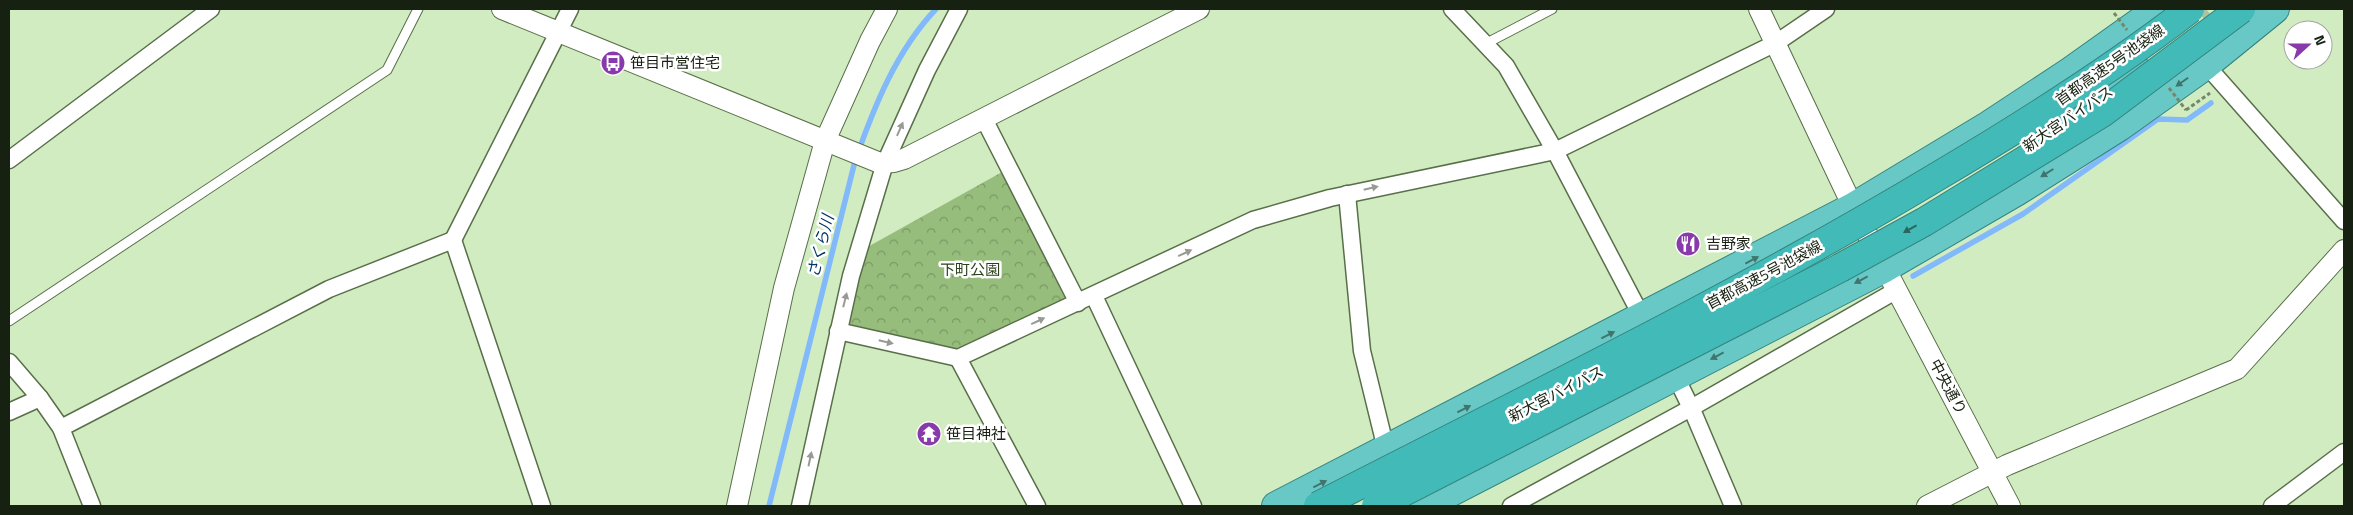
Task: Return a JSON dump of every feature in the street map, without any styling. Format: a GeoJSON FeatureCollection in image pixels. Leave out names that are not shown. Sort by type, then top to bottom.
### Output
{"type":"FeatureCollection","features":[{"type":"Feature","properties":{"kind":"highway"},"geometry":{"type":"LineString","coordinates":[[1276,506],[1853,207],[1989,124],[2071,71],[2158,9]]}},
{"type":"Feature","properties":{"kind":"highway","name":"首都高速5号池袋線"},"geometry":{"type":"LineString","coordinates":[[1376,506],[1813,282],[1924,222],[2102,113],[2241,9]]}},
{"type":"Feature","properties":{"kind":"highway"},"geometry":{"type":"LineString","coordinates":[[1424,506],[1676,377],[1891,279],[2016,192],[2119,127],[2213,59],[2275,9]]}},
{"type":"Feature","properties":{"kind":"highway"},"geometry":{"type":"LineString","coordinates":[[2206,13],[2232,23],[2231,33],[2213,59]]}},
{"type":"Feature","properties":{"kind":"highway","name":"首都高速5号池袋線"},"geometry":{"type":"LineString","coordinates":[[1320,506],[1781,267],[1985,148],[2080,88],[2206,13]]}},
{"type":"Feature","properties":{"kind":"highway","name":"新大宮バイパス"},"geometry":{"type":"LineString","coordinates":[[1921,203],[2206,13]]}},
{"type":"Feature","properties":{"kind":"highway","name":"新大宮バイパス"},"geometry":{"type":"LineString","coordinates":[[1320,506],[1488,430],[1790,278],[1366,506]]}},
{"type":"Feature","properties":{"kind":"street"},"geometry":{"type":"LineString","coordinates":[[9,160],[211,9]]}},
{"type":"Feature","properties":{"kind":"street"},"geometry":{"type":"LineString","coordinates":[[502,9],[882,163],[904,159],[1199,9]]}},
{"type":"Feature","properties":{"kind":"street"},"geometry":{"type":"LineString","coordinates":[[61,428],[328,289],[454,240],[570,9]]}},
{"type":"Feature","properties":{"kind":"street"},"geometry":{"type":"LineString","coordinates":[[736,506],[784,288],[832,144],[870,41],[887,9]]}},
{"type":"Feature","properties":{"kind":"street"},"geometry":{"type":"LineString","coordinates":[[800,506],[851,276],[882,163],[926,70],[959,9]]}},
{"type":"Feature","properties":{"kind":"street"},"geometry":{"type":"LineString","coordinates":[[1452,9],[1506,66],[1555,151],[1642,317]]}},
{"type":"Feature","properties":{"kind":"street","name":"中央通り"},"geometry":{"type":"LineString","coordinates":[[1759,9],[1853,207],[2010,506]]}},
{"type":"Feature","properties":{"kind":"street"},"geometry":{"type":"LineString","coordinates":[[838,331],[958,358],[1253,220],[1347,194],[1555,151],[1776,43],[1826,9]]}},
{"type":"Feature","properties":{"kind":"street"},"geometry":{"type":"LineString","coordinates":[[2213,59],[2344,220]]}},
{"type":"Feature","properties":{"kind":"street"},"geometry":{"type":"LineString","coordinates":[[984,118],[1078,303]]}},
{"type":"Feature","properties":{"kind":"street"},"geometry":{"type":"LineString","coordinates":[[1347,194],[1362,351],[1386,449]]}},
{"type":"Feature","properties":{"kind":"street"},"geometry":{"type":"LineString","coordinates":[[454,240],[542,506]]}},
{"type":"Feature","properties":{"kind":"street"},"geometry":{"type":"LineString","coordinates":[[1927,506],[1993,472],[2237,369],[2344,250]]}},
{"type":"Feature","properties":{"kind":"street"},"geometry":{"type":"LineString","coordinates":[[1511,506],[1691,408],[1891,279]]}},
{"type":"Feature","properties":{"kind":"street"},"geometry":{"type":"LineString","coordinates":[[1094,296],[1193,506]]}},
{"type":"Feature","properties":{"kind":"street"},"geometry":{"type":"LineString","coordinates":[[958,358],[1037,506]]}},
{"type":"Feature","properties":{"kind":"street"},"geometry":{"type":"LineString","coordinates":[[9,362],[40,398],[61,428],[92,506]]}},
{"type":"Feature","properties":{"kind":"street"},"geometry":{"type":"LineString","coordinates":[[1676,377],[1733,506]]}},
{"type":"Feature","properties":{"kind":"street"},"geometry":{"type":"LineString","coordinates":[[9,412],[40,398]]}},
{"type":"Feature","properties":{"kind":"street"},"geometry":{"type":"LineString","coordinates":[[2272,506],[2344,452]]}},
{"type":"Feature","properties":{"kind":"lane"},"geometry":{"type":"LineString","coordinates":[[9,321],[387,70],[418,9]]}},
{"type":"Feature","properties":{"kind":"lane"},"geometry":{"type":"LineString","coordinates":[[1485,44],[1552,9]]}},
{"type":"Feature","properties":{"kind":"path"},"geometry":{"type":"LineString","coordinates":[[2186,110],[2212,92]]}},
{"type":"Feature","properties":{"kind":"green space","name":"下町公園"},"geometry":{"type":"Polygon","coordinates":[[[1002,172],[1067,302],[959,353],[844,324],[864,249],[1002,172]]]}},
{"type":"Feature","properties":{"kind":"waterway","name":"さくら川"},"geometry":{"type":"LineString","coordinates":[[769,506],[855,161],[878,100],[898,61],[922,25],[936,9]]}},
{"type":"Feature","properties":{"kind":"waterway"},"geometry":{"type":"LineString","coordinates":[[1913,276],[2023,214],[2158,119],[2187,120],[2211,103]]}},
{"type":"Feature","properties":{"kind":"tunnel"},"geometry":{"type":"LineString","coordinates":[[2200,14],[2206,9]]}},
{"type":"Feature","properties":{"kind":"place","name":"笹目市営住宅"},"geometry":{"type":"Point","coordinates":[613,63]}},
{"type":"Feature","properties":{"kind":"place","name":"吉野家"},"geometry":{"type":"Point","coordinates":[1688,244]}},
{"type":"Feature","properties":{"kind":"place","name":"笹目神社"},"geometry":{"type":"Point","coordinates":[929,434]}}]}
